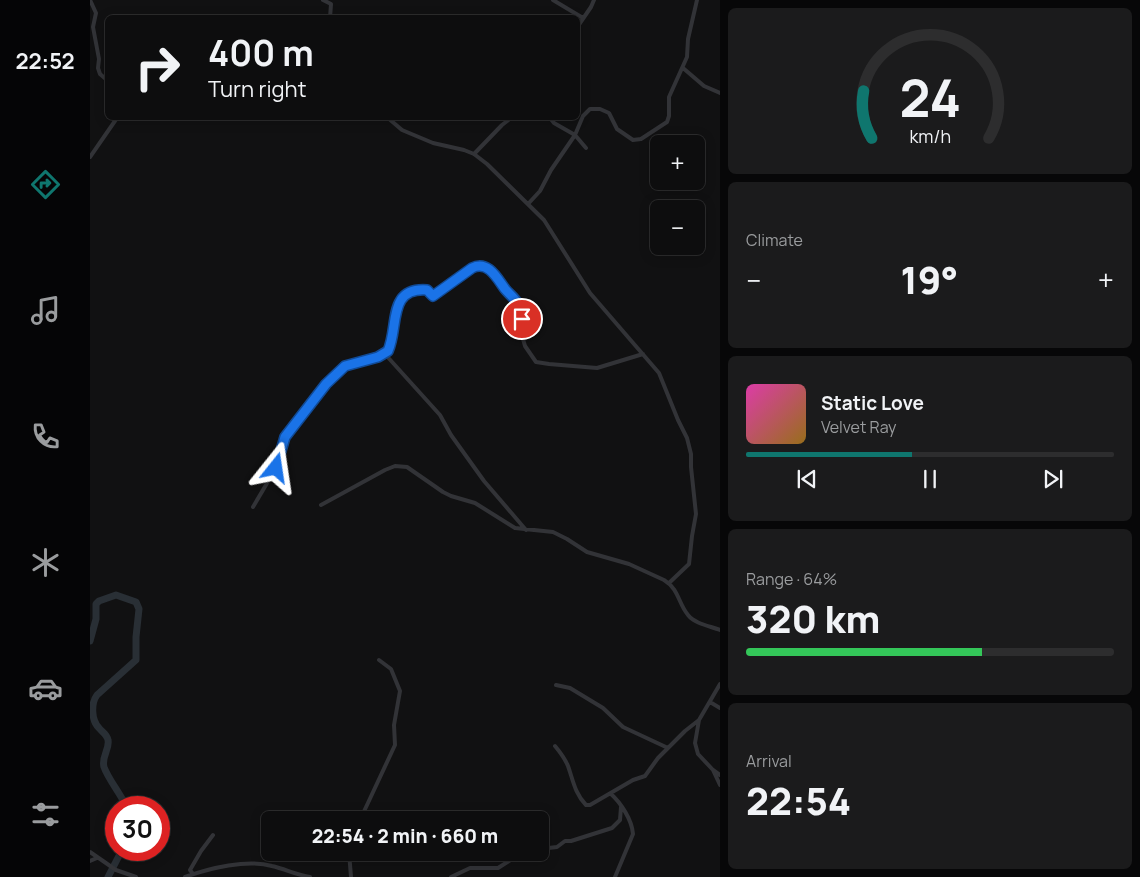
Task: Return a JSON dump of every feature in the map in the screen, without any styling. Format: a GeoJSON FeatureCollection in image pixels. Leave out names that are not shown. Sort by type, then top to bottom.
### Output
{"type":"FeatureCollection","features":[{"type":"Feature","properties":{"kind":"street"},"geometry":{"type":"LineString","coordinates":[[90,0],[96,14],[93,28],[98,68],[100,74],[105,78]]}},
{"type":"Feature","properties":{"kind":"street"},"geometry":{"type":"LineString","coordinates":[[323,0],[331,4]]}},
{"type":"Feature","properties":{"kind":"street"},"geometry":{"type":"LineString","coordinates":[[330,15],[331,4],[335,0]]}},
{"type":"Feature","properties":{"kind":"street"},"geometry":{"type":"LineString","coordinates":[[553,0],[578,15]]}},
{"type":"Feature","properties":{"kind":"street"},"geometry":{"type":"LineString","coordinates":[[580,23],[594,0]]}},
{"type":"Feature","properties":{"kind":"street"},"geometry":{"type":"LineString","coordinates":[[528,204],[540,191],[551,170],[576,135],[583,116],[590,108],[595,108],[609,114],[617,129],[629,138],[636,140],[646,136],[669,119],[670,92],[687,57],[688,39],[697,0]]}},
{"type":"Feature","properties":{"kind":"street"},"geometry":{"type":"LineString","coordinates":[[683,68],[704,86],[720,93]]}},
{"type":"Feature","properties":{"kind":"street"},"geometry":{"type":"LineString","coordinates":[[90,157],[116,120]]}},
{"type":"Feature","properties":{"kind":"street"},"geometry":{"type":"LineString","coordinates":[[390,120],[402,130],[433,143],[464,150],[474,154],[487,164],[528,204],[552,232],[590,293],[612,321],[660,373],[692,454],[691,467],[696,514],[690,561],[684,570],[669,583]]}},
{"type":"Feature","properties":{"kind":"street"},"geometry":{"type":"LineString","coordinates":[[474,154],[508,120]]}},
{"type":"Feature","properties":{"kind":"street"},"geometry":{"type":"LineString","coordinates":[[552,120],[576,135],[586,148]]}},
{"type":"Feature","properties":{"kind":"street"},"geometry":{"type":"LineString","coordinates":[[253,507],[276,468],[285,437],[322,389],[345,366],[378,357],[388,351],[394,335],[395,316],[405,294],[427,290],[433,296],[477,266],[492,271],[519,305],[522,319],[521,332],[525,346],[536,362],[597,368],[643,354]]}},
{"type":"Feature","properties":{"kind":"street"},"geometry":{"type":"LineString","coordinates":[[384,353],[440,415],[451,435],[484,481],[526,530]]}},
{"type":"Feature","properties":{"kind":"street"},"geometry":{"type":"LineString","coordinates":[[321,505],[385,470],[395,466],[408,466],[443,492],[475,503],[515,528],[553,532],[587,552],[644,570],[669,583],[677,592],[689,616],[699,623],[720,630]]}},
{"type":"Feature","properties":{"kind":"street"},"geometry":{"type":"LineString","coordinates":[[364,811],[395,746],[394,725],[400,691],[391,669],[379,660]]}},
{"type":"Feature","properties":{"kind":"street"},"geometry":{"type":"LineString","coordinates":[[556,746],[565,760],[575,788],[585,804],[590,805],[625,784],[644,776],[654,762],[685,731],[699,720],[720,684]]}},
{"type":"Feature","properties":{"kind":"street"},"geometry":{"type":"LineString","coordinates":[[556,685],[570,688],[603,708],[623,727],[668,748]]}},
{"type":"Feature","properties":{"kind":"street"},"geometry":{"type":"LineString","coordinates":[[710,702],[720,708]]}},
{"type":"Feature","properties":{"kind":"street"},"geometry":{"type":"LineString","coordinates":[[699,720],[695,743],[698,754],[713,770],[720,774]]}},
{"type":"Feature","properties":{"kind":"street"},"geometry":{"type":"LineString","coordinates":[[713,770],[720,785]]}},
{"type":"Feature","properties":{"kind":"street"},"geometry":{"type":"LineString","coordinates":[[611,794],[621,807],[632,827],[633,834],[615,877]]}},
{"type":"Feature","properties":{"kind":"street"},"geometry":{"type":"LineString","coordinates":[[549,847],[612,828],[620,820],[621,807]]}},
{"type":"Feature","properties":{"kind":"street"},"geometry":{"type":"LineString","coordinates":[[193,874],[190,870],[213,835]]}},
{"type":"Feature","properties":{"kind":"street"},"geometry":{"type":"LineString","coordinates":[[90,852],[116,870],[136,877]]}},
{"type":"Feature","properties":{"kind":"street"},"geometry":{"type":"LineString","coordinates":[[90,861],[97,858]]}},
{"type":"Feature","properties":{"kind":"street"},"geometry":{"type":"LineString","coordinates":[[350,861],[351,877]]}},
{"type":"Feature","properties":{"kind":"street"},"geometry":{"type":"LineString","coordinates":[[451,877],[470,868],[498,868],[509,861]]}},
{"type":"Feature","properties":{"kind":"street"},"geometry":{"type":"LineString","coordinates":[[185,877],[203,870],[248,863],[310,877]]}},
{"type":"Feature","properties":{"kind":"waterway"},"geometry":{"type":"LineString","coordinates":[[90,641],[96,619],[96,604],[99,601],[116,595],[136,602],[139,609],[136,660],[97,695],[93,707],[94,721],[107,736],[108,740],[103,763],[104,767],[120,796]]}},
{"type":"Feature","properties":{"kind":"waterway"},"geometry":{"type":"LineString","coordinates":[[108,877],[116,861]]}},
{"type":"Feature","properties":{"kind":"route"},"geometry":{"type":"LineString","coordinates":[[276,468],[285,437],[326,384],[345,366],[378,357],[388,351],[394,335],[395,316],[398,307],[408,292],[427,290],[433,296],[477,266],[492,271],[497,276],[507,292],[519,305],[522,319]]}}]}
